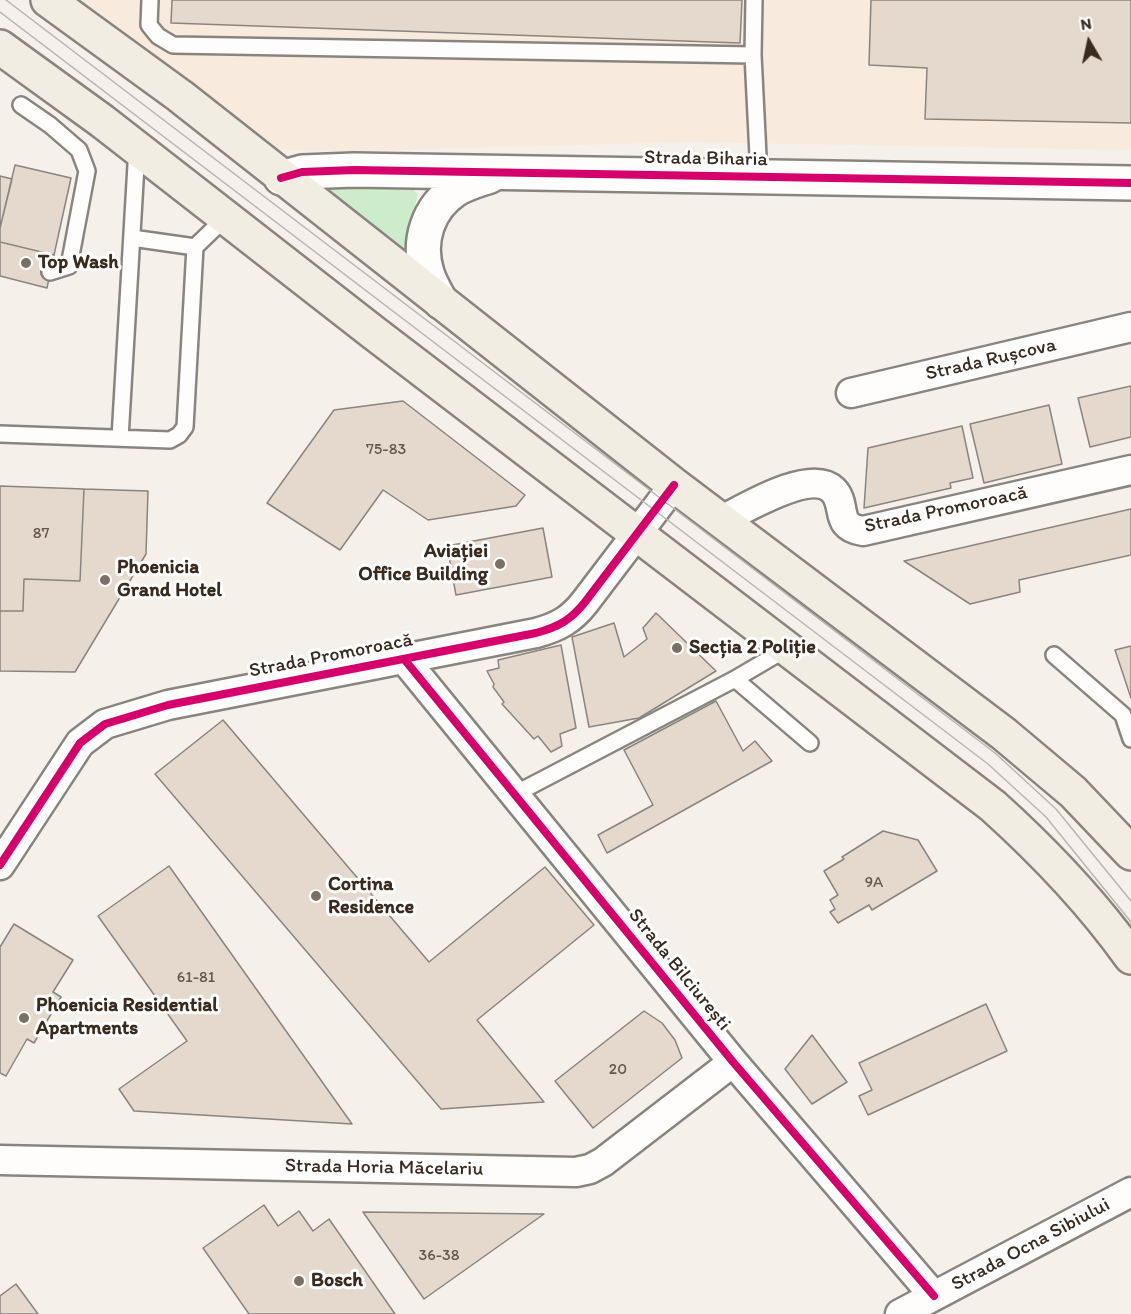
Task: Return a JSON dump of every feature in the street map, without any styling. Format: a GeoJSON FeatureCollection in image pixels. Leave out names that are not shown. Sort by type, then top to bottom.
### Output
{"type":"FeatureCollection","features":[{"type":"Feature","properties":{"kind":"main road"},"geometry":{"type":"LineString","coordinates":[[48,0],[180,96],[281,178],[674,484],[1004,734],[1073,792],[1131,853]]}},
{"type":"Feature","properties":{"kind":"main road"},"geometry":{"type":"LineString","coordinates":[[0,47],[136,148],[635,534],[985,799],[1025,834],[1071,882],[1131,957]]}},
{"type":"Feature","properties":{"kind":"street","name":"Strada Biharia"},"geometry":{"type":"LineString","coordinates":[[281,178],[302,172],[325,170],[1131,183]]}},
{"type":"Feature","properties":{"kind":"street","name":"Strada Biharia"},"geometry":{"type":"LineString","coordinates":[[441,302],[427,273],[424,260],[424,238],[433,212],[456,189],[503,172]]}},
{"type":"Feature","properties":{"kind":"street","name":"Strada Rușcova"},"geometry":{"type":"LineString","coordinates":[[851,393],[1131,327]]}},
{"type":"Feature","properties":{"kind":"street","name":"Strada Promoroacă"},"geometry":{"type":"LineString","coordinates":[[722,520],[777,493],[816,484],[832,489],[847,524],[853,530],[863,531],[1131,470]]}},
{"type":"Feature","properties":{"kind":"street","name":"Strada Promoroacă"},"geometry":{"type":"LineString","coordinates":[[0,865],[80,743],[105,724],[168,705],[536,633],[563,624],[575,615],[674,484]]}},
{"type":"Feature","properties":{"kind":"street","name":"Strada Bilciurești"},"geometry":{"type":"LineString","coordinates":[[404,659],[733,1062],[934,1296]]}},
{"type":"Feature","properties":{"kind":"street","name":"Strada Horia Măcelariu"},"geometry":{"type":"LineString","coordinates":[[0,1160],[576,1172],[590,1169],[603,1162],[733,1062]]}},
{"type":"Feature","properties":{"kind":"street","name":"Strada Ocna Sibiului"},"geometry":{"type":"LineString","coordinates":[[900,1314],[1131,1192]]}},
{"type":"Feature","properties":{"kind":"lane"},"geometry":{"type":"LineString","coordinates":[[150,0],[149,25],[158,36],[173,45],[753,55]]}},
{"type":"Feature","properties":{"kind":"lane"},"geometry":{"type":"LineString","coordinates":[[754,0],[753,55],[759,176]]}},
{"type":"Feature","properties":{"kind":"lane"},"geometry":{"type":"LineString","coordinates":[[21,105],[50,125],[79,150],[87,171],[69,266],[51,272]]}},
{"type":"Feature","properties":{"kind":"lane"},"geometry":{"type":"LineString","coordinates":[[120,438],[136,148]]}},
{"type":"Feature","properties":{"kind":"lane"},"geometry":{"type":"LineString","coordinates":[[0,434],[170,440],[179,435],[185,427],[195,247],[225,218]]}},
{"type":"Feature","properties":{"kind":"lane"},"geometry":{"type":"LineString","coordinates":[[132,238],[195,247]]}},
{"type":"Feature","properties":{"kind":"lane"},"geometry":{"type":"LineString","coordinates":[[514,794],[735,679],[786,649]]}},
{"type":"Feature","properties":{"kind":"lane"},"geometry":{"type":"LineString","coordinates":[[1054,655],[1123,715],[1131,739]]}},
{"type":"Feature","properties":{"kind":"lane"},"geometry":{"type":"LineString","coordinates":[[735,679],[810,743]]}},
{"type":"Feature","properties":{"kind":"shaded area"},"geometry":{"type":"Polygon","coordinates":[[[80,0],[1131,0],[1131,150],[689,142],[349,151],[278,150],[80,0]]]}},
{"type":"Feature","properties":{"kind":"green space"},"geometry":{"type":"Polygon","coordinates":[[[336,183],[409,186],[418,194],[403,252],[330,192],[336,183]]]}},
{"type":"Feature","properties":{"kind":"building"},"geometry":{"type":"Polygon","coordinates":[[[172,0],[742,0],[740,43],[171,23],[172,0]]]}},
{"type":"Feature","properties":{"kind":"building"},"geometry":{"type":"Polygon","coordinates":[[[871,0],[1131,0],[1131,123],[925,119],[927,68],[869,65],[871,0]]]}},
{"type":"Feature","properties":{"kind":"building"},"geometry":{"type":"Polygon","coordinates":[[[15,165],[71,178],[54,255],[0,242],[0,228],[15,165]]]}},
{"type":"Feature","properties":{"kind":"building"},"geometry":{"type":"Polygon","coordinates":[[[0,176],[12,179],[0,228],[0,176]]]}},
{"type":"Feature","properties":{"kind":"building","name":"Top Wash"},"geometry":{"type":"Polygon","coordinates":[[[0,242],[54,255],[47,288],[0,276],[0,242]]]}},
{"type":"Feature","properties":{"kind":"building"},"geometry":{"type":"Polygon","coordinates":[[[1131,386],[1131,437],[1090,447],[1078,398],[1131,386]]]}},
{"type":"Feature","properties":{"kind":"building"},"geometry":{"type":"Polygon","coordinates":[[[403,401],[525,495],[516,506],[428,520],[383,490],[340,550],[267,503],[334,410],[403,401]]]}},
{"type":"Feature","properties":{"kind":"building"},"geometry":{"type":"Polygon","coordinates":[[[1049,405],[1062,464],[984,483],[970,424],[1049,405]]]}},
{"type":"Feature","properties":{"kind":"building"},"geometry":{"type":"Polygon","coordinates":[[[962,426],[973,478],[950,483],[951,488],[864,508],[868,448],[962,426]]]}},
{"type":"Feature","properties":{"kind":"building"},"geometry":{"type":"Polygon","coordinates":[[[0,486],[84,489],[80,581],[24,579],[23,611],[0,611],[0,486]]]}},
{"type":"Feature","properties":{"kind":"building","name":"Phoenicia Grand Hotel"},"geometry":{"type":"Polygon","coordinates":[[[84,489],[148,491],[146,554],[75,672],[0,671],[0,611],[23,611],[24,579],[80,581],[84,489]]]}},
{"type":"Feature","properties":{"kind":"building"},"geometry":{"type":"Polygon","coordinates":[[[1131,509],[1131,555],[1019,580],[1020,592],[970,604],[904,561],[1131,509]]]}},
{"type":"Feature","properties":{"kind":"building","name":"Aviației Office Building"},"geometry":{"type":"Polygon","coordinates":[[[543,528],[552,577],[456,595],[447,546],[543,528]]]}},
{"type":"Feature","properties":{"kind":"building"},"geometry":{"type":"Polygon","coordinates":[[[656,613],[716,671],[639,718],[589,727],[572,637],[614,623],[624,657],[647,639],[643,628],[656,613]]]}},
{"type":"Feature","properties":{"kind":"building"},"geometry":{"type":"Polygon","coordinates":[[[561,645],[576,728],[560,734],[562,746],[551,752],[538,736],[534,739],[502,704],[504,702],[493,687],[494,684],[487,671],[499,668],[498,660],[561,645]]]}},
{"type":"Feature","properties":{"kind":"building"},"geometry":{"type":"Polygon","coordinates":[[[1131,646],[1131,698],[1115,650],[1131,646]]]}},
{"type":"Feature","properties":{"kind":"building"},"geometry":{"type":"Polygon","coordinates":[[[716,701],[743,751],[755,741],[772,761],[607,853],[598,835],[653,805],[624,750],[716,701]]]}},
{"type":"Feature","properties":{"kind":"building","name":"Cortina Residence"},"geometry":{"type":"Polygon","coordinates":[[[223,720],[429,962],[545,867],[594,925],[477,1020],[544,1102],[441,1109],[155,774],[223,720]]]}},
{"type":"Feature","properties":{"kind":"building"},"geometry":{"type":"Polygon","coordinates":[[[883,831],[918,840],[937,871],[872,910],[869,905],[838,923],[830,912],[835,909],[830,900],[838,895],[824,871],[883,831]]]}},
{"type":"Feature","properties":{"kind":"building"},"geometry":{"type":"Polygon","coordinates":[[[169,866],[352,1124],[134,1111],[119,1089],[187,1041],[98,916],[169,866]]]}},
{"type":"Feature","properties":{"kind":"building","name":"Phoenicia Residential Apartments"},"geometry":{"type":"Polygon","coordinates":[[[14,924],[73,960],[53,992],[61,997],[34,1043],[27,1039],[6,1076],[0,1073],[0,947],[14,924]]]}},
{"type":"Feature","properties":{"kind":"building"},"geometry":{"type":"Polygon","coordinates":[[[986,1004],[1007,1051],[868,1115],[859,1096],[872,1090],[859,1063],[986,1004]]]}},
{"type":"Feature","properties":{"kind":"building"},"geometry":{"type":"Polygon","coordinates":[[[644,1011],[662,1023],[675,1040],[682,1058],[593,1128],[555,1081],[644,1011]]]}},
{"type":"Feature","properties":{"kind":"building"},"geometry":{"type":"Polygon","coordinates":[[[812,1035],[847,1082],[812,1104],[785,1069],[812,1035]]]}},
{"type":"Feature","properties":{"kind":"building","name":"Bosch"},"geometry":{"type":"Polygon","coordinates":[[[264,1205],[278,1226],[299,1211],[313,1231],[329,1219],[395,1314],[249,1314],[203,1248],[264,1205]]]}},
{"type":"Feature","properties":{"kind":"building"},"geometry":{"type":"Polygon","coordinates":[[[363,1212],[544,1214],[424,1299],[363,1212]]]}},
{"type":"Feature","properties":{"kind":"building"},"geometry":{"type":"Polygon","coordinates":[[[16,1284],[38,1314],[0,1314],[0,1296],[16,1284]]]}},
{"type":"Feature","properties":{"kind":"tram line"},"geometry":{"type":"LineString","coordinates":[[6,0],[995,753],[1056,809],[1131,901]]}},
{"type":"Feature","properties":{"kind":"tram line"},"geometry":{"type":"LineString","coordinates":[[0,12],[988,764],[1046,817],[1131,922]]}},
{"type":"Feature","properties":{"kind":"cycle path"},"geometry":{"type":"LineString","coordinates":[[281,178],[302,172],[354,170],[1131,183]]}},
{"type":"Feature","properties":{"kind":"cycle path"},"geometry":{"type":"LineString","coordinates":[[0,865],[80,743],[105,724],[168,705],[536,633],[551,628],[564,622],[580,608],[674,485]]}},
{"type":"Feature","properties":{"kind":"cycle path"},"geometry":{"type":"LineString","coordinates":[[404,659],[733,1062],[934,1296]]}},
{"type":"Feature","properties":{"kind":"place","name":"Top Wash"},"geometry":{"type":"Point","coordinates":[26,263]}},
{"type":"Feature","properties":{"kind":"place","name":"Aviației Office Building"},"geometry":{"type":"Point","coordinates":[500,564]}},
{"type":"Feature","properties":{"kind":"place","name":"Phoenicia Grand Hotel"},"geometry":{"type":"Point","coordinates":[105,580]}},
{"type":"Feature","properties":{"kind":"place","name":"Secția 2 Poliție"},"geometry":{"type":"Point","coordinates":[677,648]}},
{"type":"Feature","properties":{"kind":"place","name":"Cortina Residence"},"geometry":{"type":"Point","coordinates":[316,896]}},
{"type":"Feature","properties":{"kind":"place","name":"Phoenicia Residential Apartments"},"geometry":{"type":"Point","coordinates":[24,1018]}},
{"type":"Feature","properties":{"kind":"place","name":"Bosch"},"geometry":{"type":"Point","coordinates":[299,1281]}}]}
